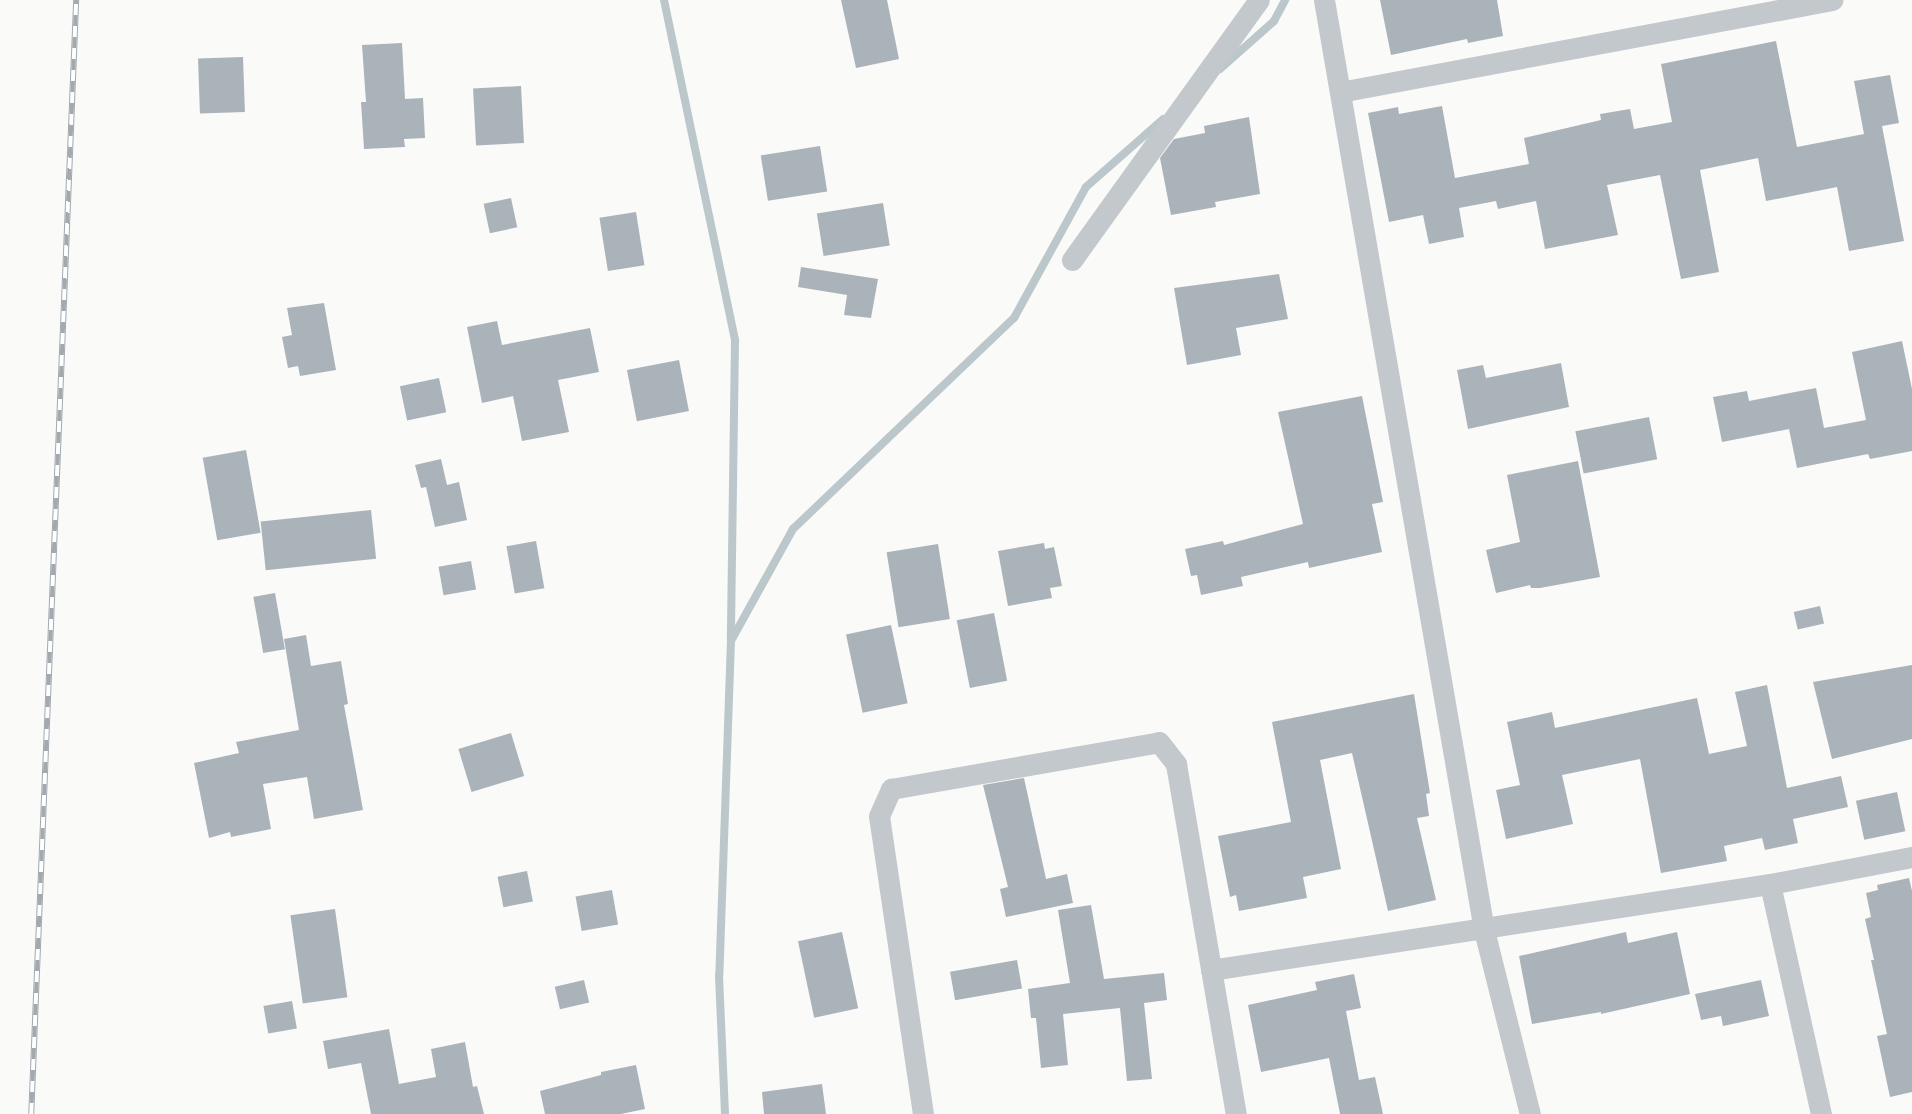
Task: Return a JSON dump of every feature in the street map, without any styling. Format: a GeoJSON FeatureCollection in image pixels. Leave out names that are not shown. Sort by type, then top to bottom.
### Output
{"type":"FeatureCollection","features":[{"type":"Feature","properties":{"kind":"street"},"geometry":{"type":"LineString","coordinates":[[1072,260],[1259,0]]}},
{"type":"Feature","properties":{"kind":"street"},"geometry":{"type":"LineString","coordinates":[[1324,0],[1484,930],[1530,1114]]}},
{"type":"Feature","properties":{"kind":"street"},"geometry":{"type":"LineString","coordinates":[[1340,92],[1832,0]]}},
{"type":"Feature","properties":{"kind":"street"},"geometry":{"type":"LineString","coordinates":[[924,1114],[879,816],[890,789],[1158,742],[1176,764],[1236,1114]]}},
{"type":"Feature","properties":{"kind":"street"},"geometry":{"type":"LineString","coordinates":[[1211,970],[1484,930],[1770,884],[1912,857]]}},
{"type":"Feature","properties":{"kind":"street"},"geometry":{"type":"LineString","coordinates":[[1770,884],[1821,1114]]}},
{"type":"Feature","properties":{"kind":"building"},"geometry":{"type":"Polygon","coordinates":[[[841,0],[887,0],[899,59],[856,68],[841,0]]]}},
{"type":"Feature","properties":{"kind":"building"},"geometry":{"type":"Polygon","coordinates":[[[1380,0],[1497,0],[1503,36],[1468,43],[1467,39],[1391,55],[1380,0]]]}},
{"type":"Feature","properties":{"kind":"building"},"geometry":{"type":"Polygon","coordinates":[[[1776,41],[1797,147],[1864,134],[1854,81],[1890,75],[1899,123],[1882,126],[1904,241],[1849,251],[1837,187],[1766,201],[1758,158],[1700,170],[1719,272],[1681,279],[1660,175],[1607,185],[1618,235],[1545,249],[1536,201],[1498,209],[1496,201],[1459,208],[1464,237],[1429,244],[1423,215],[1389,222],[1368,113],[1398,107],[1399,114],[1442,106],[1455,178],[1529,164],[1524,138],[1601,120],[1600,114],[1630,109],[1634,129],[1672,122],[1661,64],[1776,41]]]}},
{"type":"Feature","properties":{"kind":"building"},"geometry":{"type":"Polygon","coordinates":[[[402,43],[405,99],[423,98],[425,138],[404,139],[405,147],[364,149],[361,102],[366,102],[362,45],[402,43]]]}},
{"type":"Feature","properties":{"kind":"building"},"geometry":{"type":"Polygon","coordinates":[[[243,57],[245,112],[200,114],[198,59],[243,57]]]}},
{"type":"Feature","properties":{"kind":"building"},"geometry":{"type":"Polygon","coordinates":[[[521,86],[524,143],[476,145],[473,89],[521,86]]]}},
{"type":"Feature","properties":{"kind":"building"},"geometry":{"type":"Polygon","coordinates":[[[1249,117],[1260,194],[1215,202],[1216,207],[1171,215],[1160,158],[1174,139],[1205,133],[1204,126],[1249,117]]]}},
{"type":"Feature","properties":{"kind":"building"},"geometry":{"type":"Polygon","coordinates":[[[820,146],[827,191],[768,201],[761,155],[820,146]]]}},
{"type":"Feature","properties":{"kind":"building"},"geometry":{"type":"Polygon","coordinates":[[[511,198],[517,227],[490,233],[484,204],[511,198]]]}},
{"type":"Feature","properties":{"kind":"building"},"geometry":{"type":"Polygon","coordinates":[[[883,203],[890,245],[824,256],[817,213],[883,203]]]}},
{"type":"Feature","properties":{"kind":"building"},"geometry":{"type":"Polygon","coordinates":[[[636,212],[644,265],[608,271],[599,218],[636,212]]]}},
{"type":"Feature","properties":{"kind":"building"},"geometry":{"type":"Polygon","coordinates":[[[801,267],[878,279],[871,318],[844,315],[847,295],[798,287],[801,267]]]}},
{"type":"Feature","properties":{"kind":"building"},"geometry":{"type":"Polygon","coordinates":[[[1279,274],[1288,319],[1236,328],[1241,355],[1187,365],[1174,288],[1279,274]]]}},
{"type":"Feature","properties":{"kind":"building"},"geometry":{"type":"Polygon","coordinates":[[[324,303],[336,370],[300,376],[298,366],[288,368],[282,337],[292,335],[287,308],[324,303]]]}},
{"type":"Feature","properties":{"kind":"building"},"geometry":{"type":"Polygon","coordinates":[[[497,321],[502,345],[590,328],[599,372],[558,380],[569,432],[522,441],[513,396],[482,403],[467,327],[497,321]]]}},
{"type":"Feature","properties":{"kind":"building"},"geometry":{"type":"Polygon","coordinates":[[[1902,341],[1912,389],[1912,451],[1870,459],[1868,454],[1797,468],[1789,429],[1722,442],[1713,397],[1747,391],[1749,401],[1816,388],[1824,428],[1866,420],[1852,352],[1902,341]]]}},
{"type":"Feature","properties":{"kind":"building"},"geometry":{"type":"Polygon","coordinates":[[[679,360],[689,411],[637,421],[627,370],[679,360]]]}},
{"type":"Feature","properties":{"kind":"building"},"geometry":{"type":"Polygon","coordinates":[[[1561,363],[1569,407],[1468,429],[1457,370],[1483,365],[1486,378],[1561,363]]]}},
{"type":"Feature","properties":{"kind":"building"},"geometry":{"type":"Polygon","coordinates":[[[439,378],[446,412],[407,421],[400,386],[439,378]]]}},
{"type":"Feature","properties":{"kind":"building"},"geometry":{"type":"Polygon","coordinates":[[[1362,396],[1383,502],[1372,504],[1382,552],[1309,568],[1308,562],[1241,577],[1243,586],[1201,595],[1197,575],[1191,576],[1185,549],[1223,541],[1224,545],[1303,524],[1278,412],[1362,396]]]}},
{"type":"Feature","properties":{"kind":"building"},"geometry":{"type":"Polygon","coordinates":[[[1649,417],[1657,459],[1584,474],[1575,431],[1649,417]]]}},
{"type":"Feature","properties":{"kind":"building"},"geometry":{"type":"Polygon","coordinates":[[[246,450],[261,533],[217,540],[203,458],[246,450]]]}},
{"type":"Feature","properties":{"kind":"building"},"geometry":{"type":"Polygon","coordinates":[[[441,459],[447,485],[459,482],[467,520],[435,527],[426,487],[421,488],[415,465],[441,459]]]}},
{"type":"Feature","properties":{"kind":"building"},"geometry":{"type":"Polygon","coordinates":[[[1578,461],[1600,577],[1540,588],[1531,588],[1530,585],[1496,593],[1486,550],[1520,542],[1507,475],[1578,461]]]}},
{"type":"Feature","properties":{"kind":"building"},"geometry":{"type":"Polygon","coordinates":[[[371,510],[376,559],[266,570],[261,522],[371,510]]]}},
{"type":"Feature","properties":{"kind":"building"},"geometry":{"type":"Polygon","coordinates":[[[536,541],[544,588],[515,593],[506,546],[536,541]]]}},
{"type":"Feature","properties":{"kind":"building"},"geometry":{"type":"Polygon","coordinates":[[[1044,543],[1045,549],[1054,547],[1062,586],[1050,588],[1052,598],[1008,606],[998,551],[1044,543]]]}},
{"type":"Feature","properties":{"kind":"building"},"geometry":{"type":"Polygon","coordinates":[[[938,544],[950,619],[899,627],[887,552],[938,544]]]}},
{"type":"Feature","properties":{"kind":"building"},"geometry":{"type":"Polygon","coordinates":[[[471,561],[476,590],[444,595],[439,567],[471,561]]]}},
{"type":"Feature","properties":{"kind":"building"},"geometry":{"type":"Polygon","coordinates":[[[275,593],[285,649],[263,653],[253,597],[275,593]]]}},
{"type":"Feature","properties":{"kind":"building"},"geometry":{"type":"Polygon","coordinates":[[[1820,606],[1824,624],[1798,630],[1794,612],[1820,606]]]}},
{"type":"Feature","properties":{"kind":"building"},"geometry":{"type":"Polygon","coordinates":[[[994,613],[1007,681],[970,688],[957,620],[994,613]]]}},
{"type":"Feature","properties":{"kind":"building"},"geometry":{"type":"Polygon","coordinates":[[[891,625],[908,703],[863,713],[846,635],[891,625]]]}},
{"type":"Feature","properties":{"kind":"building"},"geometry":{"type":"Polygon","coordinates":[[[306,635],[311,666],[341,661],[348,704],[344,705],[363,810],[314,819],[307,777],[263,784],[271,829],[231,837],[230,832],[209,838],[194,763],[239,753],[236,742],[299,730],[284,639],[306,635]]]}},
{"type":"Feature","properties":{"kind":"building"},"geometry":{"type":"Polygon","coordinates":[[[1912,665],[1912,739],[1832,759],[1813,682],[1912,665]]]}},
{"type":"Feature","properties":{"kind":"building"},"geometry":{"type":"Polygon","coordinates":[[[1767,685],[1787,788],[1841,776],[1848,807],[1793,819],[1798,843],[1765,850],[1762,838],[1724,846],[1727,861],[1661,873],[1640,759],[1562,775],[1573,824],[1506,839],[1496,790],[1520,785],[1507,722],[1552,712],[1555,728],[1697,698],[1709,754],[1747,746],[1735,692],[1767,685]]]}},
{"type":"Feature","properties":{"kind":"building"},"geometry":{"type":"Polygon","coordinates":[[[1414,694],[1430,793],[1426,794],[1429,816],[1417,818],[1436,900],[1388,911],[1352,753],[1320,760],[1341,869],[1303,877],[1307,898],[1239,911],[1236,895],[1230,897],[1218,836],[1291,822],[1272,722],[1414,694]]]}},
{"type":"Feature","properties":{"kind":"building"},"geometry":{"type":"Polygon","coordinates":[[[511,733],[524,776],[472,792],[458,749],[511,733]]]}},
{"type":"Feature","properties":{"kind":"building"},"geometry":{"type":"Polygon","coordinates":[[[1024,778],[1046,879],[1067,874],[1073,903],[1006,917],[1000,889],[1008,887],[983,785],[1024,778]]]}},
{"type":"Feature","properties":{"kind":"building"},"geometry":{"type":"Polygon","coordinates":[[[1897,792],[1905,831],[1864,840],[1856,801],[1897,792]]]}},
{"type":"Feature","properties":{"kind":"building"},"geometry":{"type":"Polygon","coordinates":[[[527,871],[533,901],[503,907],[498,877],[527,871]]]}},
{"type":"Feature","properties":{"kind":"building"},"geometry":{"type":"Polygon","coordinates":[[[1909,878],[1912,891],[1912,1092],[1890,1097],[1877,1036],[1887,1034],[1871,960],[1874,960],[1865,919],[1871,917],[1866,893],[1878,890],[1877,885],[1909,878]]]}},
{"type":"Feature","properties":{"kind":"building"},"geometry":{"type":"Polygon","coordinates":[[[612,890],[618,924],[582,931],[576,896],[612,890]]]}},
{"type":"Feature","properties":{"kind":"building"},"geometry":{"type":"Polygon","coordinates":[[[1091,905],[1104,979],[1164,973],[1167,1000],[1144,1003],[1152,1079],[1127,1081],[1120,1008],[1063,1014],[1068,1065],[1041,1068],[1036,1018],[1031,1018],[1028,989],[1070,983],[1058,910],[1091,905]]]}},
{"type":"Feature","properties":{"kind":"building"},"geometry":{"type":"Polygon","coordinates":[[[335,909],[347,997],[303,1003],[290,915],[335,909]]]}},
{"type":"Feature","properties":{"kind":"building"},"geometry":{"type":"Polygon","coordinates":[[[842,932],[858,1008],[814,1018],[798,941],[842,932]]]}},
{"type":"Feature","properties":{"kind":"building"},"geometry":{"type":"Polygon","coordinates":[[[1626,932],[1628,943],[1677,932],[1690,994],[1601,1014],[1601,1012],[1532,1024],[1519,956],[1626,932]]]}},
{"type":"Feature","properties":{"kind":"building"},"geometry":{"type":"Polygon","coordinates":[[[1017,960],[1022,989],[955,1000],[950,972],[1017,960]]]}},
{"type":"Feature","properties":{"kind":"building"},"geometry":{"type":"Polygon","coordinates":[[[1354,974],[1361,1008],[1346,1011],[1359,1080],[1375,1077],[1383,1114],[1340,1114],[1329,1058],[1261,1072],[1248,1005],[1317,990],[1315,982],[1354,974]]]}},
{"type":"Feature","properties":{"kind":"building"},"geometry":{"type":"Polygon","coordinates":[[[584,980],[589,1002],[560,1009],[555,987],[584,980]]]}},
{"type":"Feature","properties":{"kind":"building"},"geometry":{"type":"Polygon","coordinates":[[[1761,980],[1769,1016],[1723,1026],[1721,1016],[1701,1020],[1695,994],[1761,980]]]}},
{"type":"Feature","properties":{"kind":"building"},"geometry":{"type":"Polygon","coordinates":[[[292,1001],[297,1029],[268,1034],[263,1006],[292,1001]]]}},
{"type":"Feature","properties":{"kind":"building"},"geometry":{"type":"Polygon","coordinates":[[[389,1029],[399,1084],[436,1077],[431,1049],[465,1042],[473,1087],[477,1086],[484,1114],[371,1114],[361,1063],[328,1069],[323,1041],[389,1029]]]}},
{"type":"Feature","properties":{"kind":"building"},"geometry":{"type":"Polygon","coordinates":[[[636,1065],[645,1109],[621,1114],[545,1114],[540,1091],[601,1075],[601,1072],[636,1065]]]}},
{"type":"Feature","properties":{"kind":"building"},"geometry":{"type":"Polygon","coordinates":[[[822,1084],[826,1114],[764,1114],[762,1092],[822,1084]]]}},
{"type":"Feature","properties":{"kind":"waterway"},"geometry":{"type":"LineString","coordinates":[[664,0],[735,341],[731,640],[719,976],[725,1114]]}},
{"type":"Feature","properties":{"kind":"waterway"},"geometry":{"type":"LineString","coordinates":[[1220,69],[1274,21],[1285,0]]}},
{"type":"Feature","properties":{"kind":"waterway"},"geometry":{"type":"LineString","coordinates":[[732,639],[793,529],[1014,318],[1086,187],[1163,119]]}},
{"type":"Feature","properties":{"kind":"railway"},"geometry":{"type":"LineString","coordinates":[[31,1114],[76,0]]}}]}
